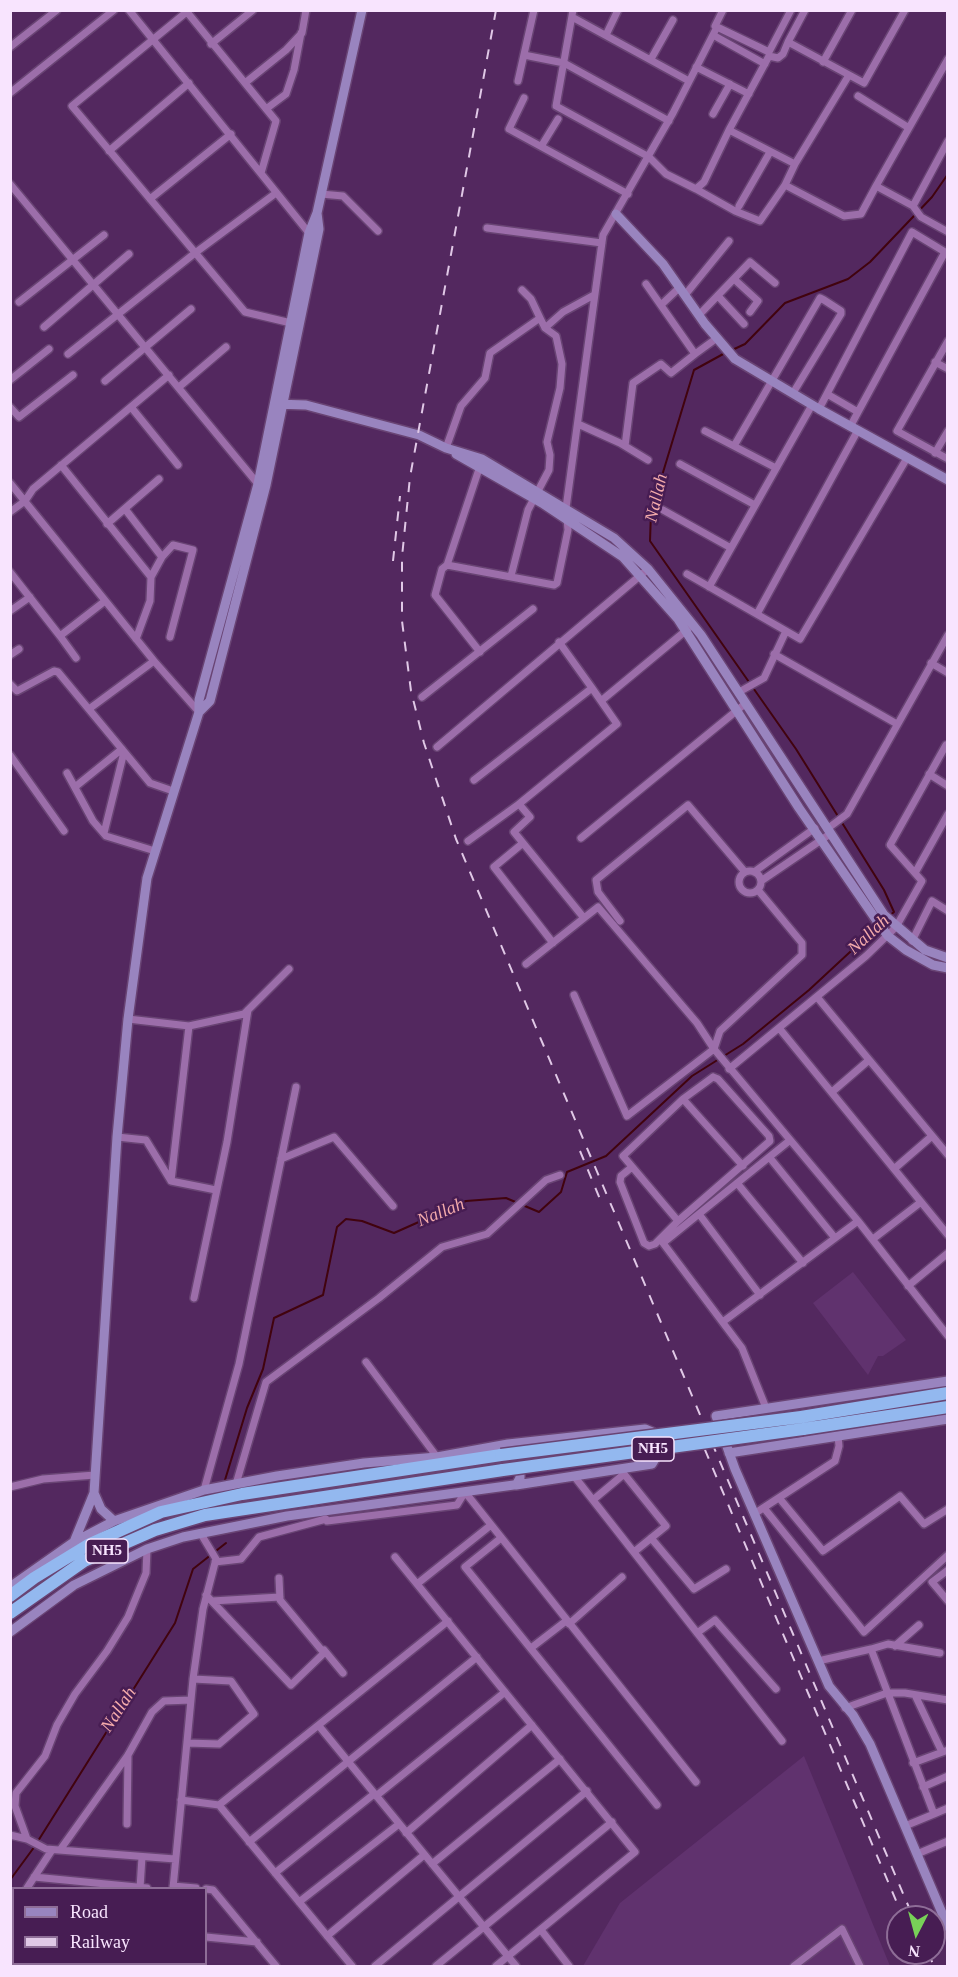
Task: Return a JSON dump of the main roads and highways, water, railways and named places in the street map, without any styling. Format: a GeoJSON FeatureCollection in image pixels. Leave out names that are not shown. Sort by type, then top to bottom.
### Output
{"type":"FeatureCollection","features":[{"type":"Feature","properties":{"kind":"highway","name":"NH5"},"geometry":{"type":"LineString","coordinates":[[10,1596],[34,1578],[88,1545],[161,1512],[197,1502],[501,1455],[801,1417],[948,1393]]}},
{"type":"Feature","properties":{"kind":"highway","name":"NH5"},"geometry":{"type":"LineString","coordinates":[[10,1613],[84,1561],[155,1530],[205,1515],[481,1472],[803,1429],[948,1407]]}},
{"type":"Feature","properties":{"kind":"waterway","name":"Nallah"},"geometry":{"type":"LineString","coordinates":[[730,351],[745,344],[785,303],[848,279],[870,262],[932,197],[948,174]]}},
{"type":"Feature","properties":{"kind":"waterway","name":"Nallah"},"geometry":{"type":"LineString","coordinates":[[725,353],[694,370],[651,512],[650,541],[796,749],[884,890],[894,912],[889,916]]}},
{"type":"Feature","properties":{"kind":"waterway","name":"Nallah"},"geometry":{"type":"LineString","coordinates":[[225,1480],[247,1408],[263,1369],[274,1318],[323,1295],[337,1227],[346,1219],[362,1221],[394,1233],[466,1201],[506,1198],[539,1212],[561,1192],[567,1172],[606,1156],[692,1076],[743,1044],[809,990],[878,926]]}},
{"type":"Feature","properties":{"kind":"waterway","name":"Nallah"},"geometry":{"type":"LineString","coordinates":[[38,1841],[175,1623],[193,1569],[226,1543]]}},
{"type":"Feature","properties":{"kind":"waterway","name":"Nallah"},"geometry":{"type":"LineString","coordinates":[[10,1880],[35,1846]]}},
{"type":"Feature","properties":{"kind":"railway"},"geometry":{"type":"LineString","coordinates":[[496,10],[410,477],[402,557],[402,621],[411,691],[424,743],[456,839],[908,1905]]}},
{"type":"Feature","properties":{"kind":"railway"},"geometry":{"type":"LineString","coordinates":[[393,561],[400,496]]}},
{"type":"Feature","properties":{"kind":"railway"},"geometry":{"type":"LineString","coordinates":[[580,1151],[602,1204]]}},
{"type":"Feature","properties":{"kind":"railway"},"geometry":{"type":"LineString","coordinates":[[697,1431],[898,1905]]}}]}
